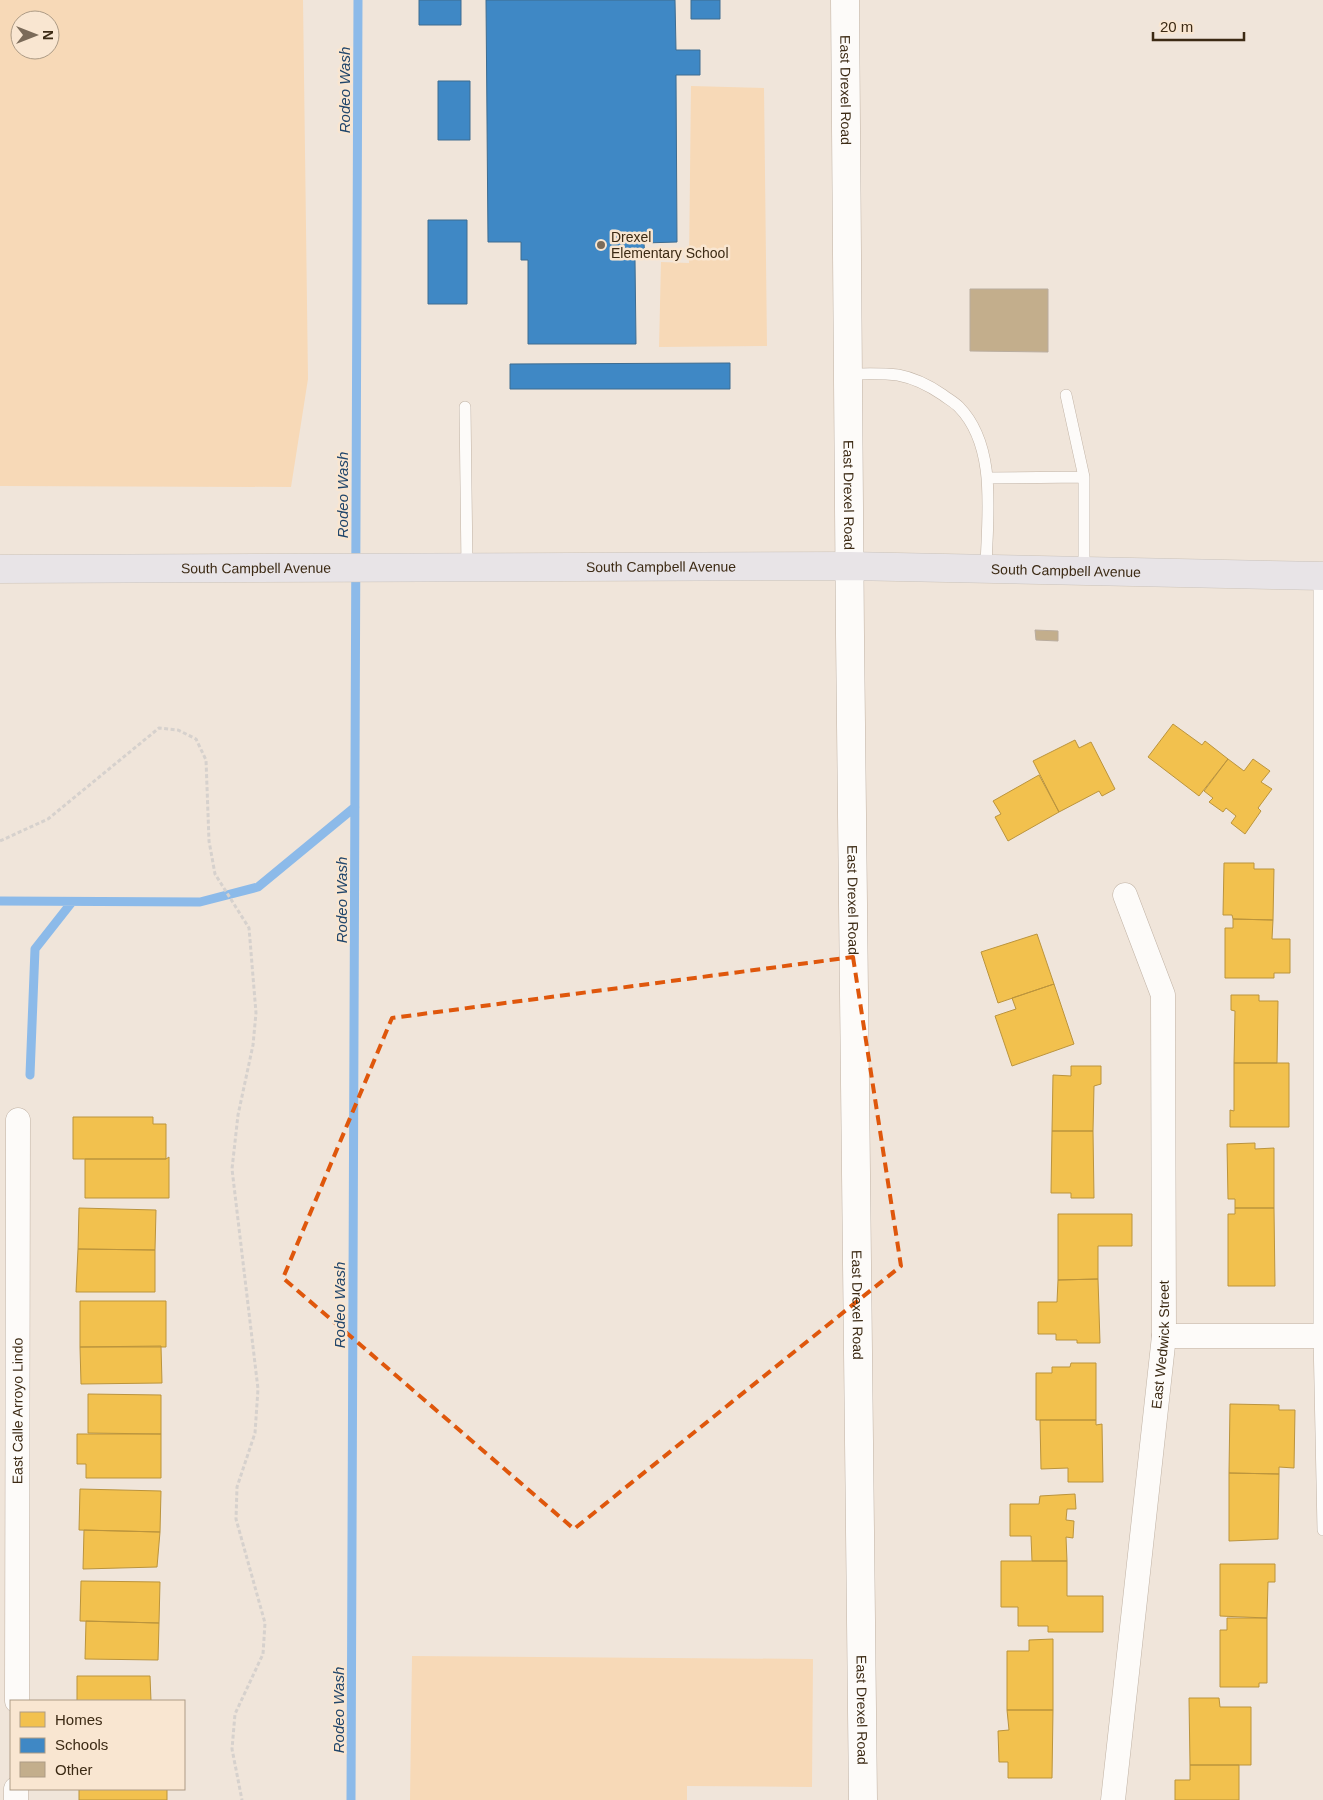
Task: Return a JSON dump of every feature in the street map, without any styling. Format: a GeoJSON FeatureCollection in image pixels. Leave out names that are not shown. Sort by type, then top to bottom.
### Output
{"type":"FeatureCollection","features":[{"type":"Feature","properties":{"kind":"main road","name":"South Campbell Avenue"},"geometry":{"type":"LineString","coordinates":[[0,569],[850,566],[1321,576]]}},
{"type":"Feature","properties":{"kind":"street","name":"East Drexel Road"},"geometry":{"type":"LineString","coordinates":[[845,0],[863,1800]]}},
{"type":"Feature","properties":{"kind":"street","name":"East Wedwick Street"},"geometry":{"type":"LineString","coordinates":[[1113,1800],[1164,1336],[1163,995],[1125,895]]}},
{"type":"Feature","properties":{"kind":"street","name":"East Calle Arroyo Lindo"},"geometry":{"type":"LineString","coordinates":[[16,1700],[9,1182],[18,1120]]}},
{"type":"Feature","properties":{"kind":"street"},"geometry":{"type":"LineString","coordinates":[[1164,1336],[1321,1336]]}},
{"type":"Feature","properties":{"kind":"lane"},"geometry":{"type":"LineString","coordinates":[[848,374],[898,375],[913,379],[932,388],[957,405],[968,418],[977,435],[988,478],[986,569]]}},
{"type":"Feature","properties":{"kind":"lane"},"geometry":{"type":"LineString","coordinates":[[1066,395],[1084,477],[1084,571]]}},
{"type":"Feature","properties":{"kind":"lane"},"geometry":{"type":"LineString","coordinates":[[465,407],[467,567]]}},
{"type":"Feature","properties":{"kind":"lane"},"geometry":{"type":"LineString","coordinates":[[988,478],[1084,477]]}},
{"type":"Feature","properties":{"kind":"lane"},"geometry":{"type":"LineString","coordinates":[[1321,576],[1321,1336],[1323,1530]]}},
{"type":"Feature","properties":{"kind":"path"},"geometry":{"type":"LineString","coordinates":[[0,841],[48,819],[159,728],[178,730],[196,739],[206,760],[209,842],[214,874],[249,928],[256,1013],[254,1045],[238,1115],[232,1169],[258,1389],[256,1433],[237,1488],[236,1519],[265,1622],[263,1654],[235,1714],[232,1749],[242,1800]]}},
{"type":"Feature","properties":{"kind":"highlighted area"},"geometry":{"type":"Polygon","coordinates":[[[853,957],[901,1266],[574,1529],[283,1278],[392,1018],[853,957]]]}},
{"type":"Feature","properties":{"kind":"shaded area"},"geometry":{"type":"Polygon","coordinates":[[[0,0],[303,0],[308,379],[291,487],[0,486],[0,0]]]}},
{"type":"Feature","properties":{"kind":"shaded area"},"geometry":{"type":"Polygon","coordinates":[[[691,86],[764,88],[767,346],[659,347],[661,262],[689,263],[691,86]]]}},
{"type":"Feature","properties":{"kind":"shaded area"},"geometry":{"type":"Polygon","coordinates":[[[412,1656],[813,1659],[812,1787],[687,1786],[687,1800],[410,1800],[412,1656]]]}},
{"type":"Feature","properties":{"kind":"building: Homes"},"geometry":{"type":"Polygon","coordinates":[[[1173,724],[1202,745],[1205,741],[1228,759],[1199,796],[1148,757],[1173,724]]]}},
{"type":"Feature","properties":{"kind":"building: Homes"},"geometry":{"type":"Polygon","coordinates":[[[1075,740],[1079,748],[1091,742],[1115,789],[1102,796],[1099,791],[1059,812],[1033,761],[1075,740]]]}},
{"type":"Feature","properties":{"kind":"building: Homes"},"geometry":{"type":"Polygon","coordinates":[[[1228,759],[1244,771],[1253,759],[1270,771],[1261,782],[1272,789],[1258,808],[1261,811],[1245,834],[1231,823],[1236,816],[1226,808],[1223,812],[1209,802],[1213,798],[1204,791],[1228,759]]]}},
{"type":"Feature","properties":{"kind":"building: Homes"},"geometry":{"type":"Polygon","coordinates":[[[1039,775],[1059,812],[1008,841],[995,817],[1001,814],[993,801],[1039,775]]]}},
{"type":"Feature","properties":{"kind":"building: Homes"},"geometry":{"type":"Polygon","coordinates":[[[1224,863],[1254,863],[1254,869],[1274,869],[1273,920],[1233,919],[1232,915],[1223,915],[1224,863]]]}},
{"type":"Feature","properties":{"kind":"building: Homes"},"geometry":{"type":"Polygon","coordinates":[[[1233,919],[1273,920],[1272,939],[1290,939],[1290,973],[1274,973],[1274,978],[1225,978],[1225,928],[1233,928],[1233,919]]]}},
{"type":"Feature","properties":{"kind":"building: Homes"},"geometry":{"type":"Polygon","coordinates":[[[1037,934],[1054,984],[998,1003],[981,952],[1037,934]]]}},
{"type":"Feature","properties":{"kind":"building: Homes"},"geometry":{"type":"Polygon","coordinates":[[[1054,984],[1074,1044],[1012,1066],[995,1016],[1016,1009],[1012,998],[1054,984]]]}},
{"type":"Feature","properties":{"kind":"building: Homes"},"geometry":{"type":"Polygon","coordinates":[[[1231,995],[1259,995],[1259,1001],[1278,1001],[1277,1063],[1234,1063],[1235,1011],[1231,1010],[1231,995]]]}},
{"type":"Feature","properties":{"kind":"building: Homes"},"geometry":{"type":"Polygon","coordinates":[[[1234,1063],[1289,1063],[1289,1127],[1230,1127],[1230,1110],[1234,1111],[1234,1063]]]}},
{"type":"Feature","properties":{"kind":"building: Homes"},"geometry":{"type":"Polygon","coordinates":[[[1071,1066],[1101,1066],[1101,1084],[1094,1086],[1093,1131],[1052,1131],[1053,1075],[1071,1076],[1071,1066]]]}},
{"type":"Feature","properties":{"kind":"building: Homes"},"geometry":{"type":"Polygon","coordinates":[[[73,1117],[153,1117],[153,1124],[166,1124],[166,1159],[73,1159],[73,1117]]]}},
{"type":"Feature","properties":{"kind":"building: Homes"},"geometry":{"type":"Polygon","coordinates":[[[1052,1131],[1093,1131],[1094,1198],[1071,1198],[1071,1193],[1051,1193],[1052,1131]]]}},
{"type":"Feature","properties":{"kind":"building: Homes"},"geometry":{"type":"Polygon","coordinates":[[[1255,1143],[1255,1149],[1274,1148],[1274,1208],[1235,1208],[1235,1199],[1228,1199],[1227,1144],[1255,1143]]]}},
{"type":"Feature","properties":{"kind":"building: Homes"},"geometry":{"type":"Polygon","coordinates":[[[169,1157],[169,1198],[85,1198],[85,1159],[166,1159],[169,1157]]]}},
{"type":"Feature","properties":{"kind":"building: Homes"},"geometry":{"type":"Polygon","coordinates":[[[79,1208],[156,1210],[155,1250],[78,1249],[79,1208]]]}},
{"type":"Feature","properties":{"kind":"building: Homes"},"geometry":{"type":"Polygon","coordinates":[[[1235,1208],[1274,1208],[1275,1286],[1228,1286],[1228,1214],[1235,1214],[1235,1208]]]}},
{"type":"Feature","properties":{"kind":"building: Homes"},"geometry":{"type":"Polygon","coordinates":[[[1058,1214],[1132,1214],[1132,1246],[1098,1246],[1098,1279],[1058,1280],[1058,1214]]]}},
{"type":"Feature","properties":{"kind":"building: Homes"},"geometry":{"type":"Polygon","coordinates":[[[78,1249],[155,1250],[155,1292],[76,1292],[78,1249]]]}},
{"type":"Feature","properties":{"kind":"building: Homes"},"geometry":{"type":"Polygon","coordinates":[[[1098,1279],[1100,1343],[1077,1343],[1077,1340],[1056,1340],[1056,1334],[1038,1334],[1038,1302],[1057,1302],[1058,1280],[1098,1279]]]}},
{"type":"Feature","properties":{"kind":"building: Homes"},"geometry":{"type":"Polygon","coordinates":[[[80,1301],[166,1301],[166,1347],[80,1347],[80,1301]]]}},
{"type":"Feature","properties":{"kind":"building: Homes"},"geometry":{"type":"Polygon","coordinates":[[[161,1346],[162,1383],[81,1384],[80,1347],[161,1346]]]}},
{"type":"Feature","properties":{"kind":"building: Homes"},"geometry":{"type":"Polygon","coordinates":[[[1071,1363],[1096,1363],[1096,1420],[1036,1420],[1036,1373],[1052,1373],[1052,1367],[1070,1367],[1071,1363]]]}},
{"type":"Feature","properties":{"kind":"building: Homes"},"geometry":{"type":"Polygon","coordinates":[[[88,1394],[161,1395],[161,1434],[88,1433],[88,1394]]]}},
{"type":"Feature","properties":{"kind":"building: Homes"},"geometry":{"type":"Polygon","coordinates":[[[1230,1404],[1279,1405],[1279,1410],[1295,1410],[1294,1468],[1279,1467],[1279,1474],[1229,1473],[1230,1404]]]}},
{"type":"Feature","properties":{"kind":"building: Homes"},"geometry":{"type":"Polygon","coordinates":[[[1040,1420],[1096,1420],[1096,1425],[1102,1424],[1103,1482],[1068,1482],[1068,1468],[1041,1469],[1040,1420]]]}},
{"type":"Feature","properties":{"kind":"building: Homes"},"geometry":{"type":"Polygon","coordinates":[[[77,1434],[161,1434],[161,1478],[86,1478],[86,1464],[77,1464],[77,1434]]]}},
{"type":"Feature","properties":{"kind":"building: Homes"},"geometry":{"type":"Polygon","coordinates":[[[1229,1473],[1279,1474],[1278,1539],[1229,1541],[1229,1473]]]}},
{"type":"Feature","properties":{"kind":"building: Homes"},"geometry":{"type":"Polygon","coordinates":[[[80,1489],[161,1491],[160,1532],[79,1530],[80,1489]]]}},
{"type":"Feature","properties":{"kind":"building: Homes"},"geometry":{"type":"Polygon","coordinates":[[[1075,1494],[1076,1509],[1067,1509],[1066,1520],[1074,1521],[1073,1538],[1066,1537],[1067,1561],[1032,1561],[1031,1536],[1010,1536],[1010,1504],[1039,1504],[1040,1496],[1075,1494]]]}},
{"type":"Feature","properties":{"kind":"building: Homes"},"geometry":{"type":"Polygon","coordinates":[[[84,1530],[160,1532],[157,1567],[83,1569],[84,1530]]]}},
{"type":"Feature","properties":{"kind":"building: Homes"},"geometry":{"type":"Polygon","coordinates":[[[1001,1561],[1067,1561],[1067,1596],[1103,1596],[1103,1632],[1048,1632],[1048,1626],[1018,1626],[1018,1607],[1001,1607],[1001,1561]]]}},
{"type":"Feature","properties":{"kind":"building: Homes"},"geometry":{"type":"Polygon","coordinates":[[[1220,1564],[1275,1564],[1275,1582],[1268,1582],[1267,1618],[1220,1616],[1220,1564]]]}},
{"type":"Feature","properties":{"kind":"building: Homes"},"geometry":{"type":"Polygon","coordinates":[[[81,1581],[160,1582],[159,1623],[80,1621],[81,1581]]]}},
{"type":"Feature","properties":{"kind":"building: Homes"},"geometry":{"type":"Polygon","coordinates":[[[1227,1618],[1267,1618],[1267,1683],[1259,1683],[1259,1687],[1220,1687],[1220,1630],[1227,1630],[1227,1618]]]}},
{"type":"Feature","properties":{"kind":"building: Homes"},"geometry":{"type":"Polygon","coordinates":[[[86,1621],[159,1623],[158,1660],[85,1659],[86,1621]]]}},
{"type":"Feature","properties":{"kind":"building: Homes"},"geometry":{"type":"Polygon","coordinates":[[[1053,1639],[1053,1710],[1007,1710],[1007,1651],[1029,1651],[1029,1640],[1053,1639]]]}},
{"type":"Feature","properties":{"kind":"building: Homes"},"geometry":{"type":"Polygon","coordinates":[[[77,1676],[150,1676],[151,1700],[77,1700],[77,1676]]]}},
{"type":"Feature","properties":{"kind":"building: Homes"},"geometry":{"type":"Polygon","coordinates":[[[1189,1698],[1219,1698],[1220,1707],[1251,1707],[1251,1765],[1190,1765],[1189,1698]]]}},
{"type":"Feature","properties":{"kind":"building: Homes"},"geometry":{"type":"Polygon","coordinates":[[[1007,1710],[1053,1710],[1052,1778],[1008,1778],[1008,1762],[999,1762],[998,1731],[1009,1730],[1007,1710]]]}},
{"type":"Feature","properties":{"kind":"building: Homes"},"geometry":{"type":"Polygon","coordinates":[[[1190,1765],[1239,1765],[1239,1800],[1175,1800],[1175,1780],[1190,1780],[1190,1765]]]}},
{"type":"Feature","properties":{"kind":"building: Homes"},"geometry":{"type":"Polygon","coordinates":[[[79,1790],[167,1790],[167,1800],[79,1800],[79,1790]]]}},
{"type":"Feature","properties":{"kind":"building: Schools"},"geometry":{"type":"Polygon","coordinates":[[[419,0],[461,0],[461,25],[419,25],[419,0]]]}},
{"type":"Feature","properties":{"kind":"building: Schools"},"geometry":{"type":"Polygon","coordinates":[[[486,0],[675,0],[676,50],[700,50],[700,75],[676,75],[677,242],[644,243],[645,259],[635,259],[636,344],[528,344],[528,260],[521,260],[521,242],[488,242],[486,0]]]}},
{"type":"Feature","properties":{"kind":"building: Schools"},"geometry":{"type":"Polygon","coordinates":[[[691,0],[720,0],[720,19],[691,19],[691,0]]]}},
{"type":"Feature","properties":{"kind":"building: Schools"},"geometry":{"type":"Polygon","coordinates":[[[438,81],[470,81],[470,140],[438,140],[438,81]]]}},
{"type":"Feature","properties":{"kind":"building: Schools"},"geometry":{"type":"Polygon","coordinates":[[[428,220],[467,220],[467,304],[428,304],[428,220]]]}},
{"type":"Feature","properties":{"kind":"building: Schools"},"geometry":{"type":"Polygon","coordinates":[[[730,363],[730,389],[510,389],[510,364],[730,363]]]}},
{"type":"Feature","properties":{"kind":"building: Other"},"geometry":{"type":"Polygon","coordinates":[[[970,289],[1048,289],[1048,352],[970,351],[970,289]]]}},
{"type":"Feature","properties":{"kind":"building: Other"},"geometry":{"type":"Polygon","coordinates":[[[1035,630],[1058,631],[1058,641],[1036,640],[1035,630]]]}},
{"type":"Feature","properties":{"kind":"waterway","name":"Rodeo Wash"},"geometry":{"type":"LineString","coordinates":[[351,1800],[358,0]]}},
{"type":"Feature","properties":{"kind":"waterway"},"geometry":{"type":"LineString","coordinates":[[0,901],[200,902],[258,887],[355,807]]}},
{"type":"Feature","properties":{"kind":"waterway"},"geometry":{"type":"LineString","coordinates":[[30,1075],[35,949],[72,902]]}},
{"type":"Feature","properties":{"kind":"place","name":"Drexel Elementary School"},"geometry":{"type":"Point","coordinates":[601,245]}}]}
